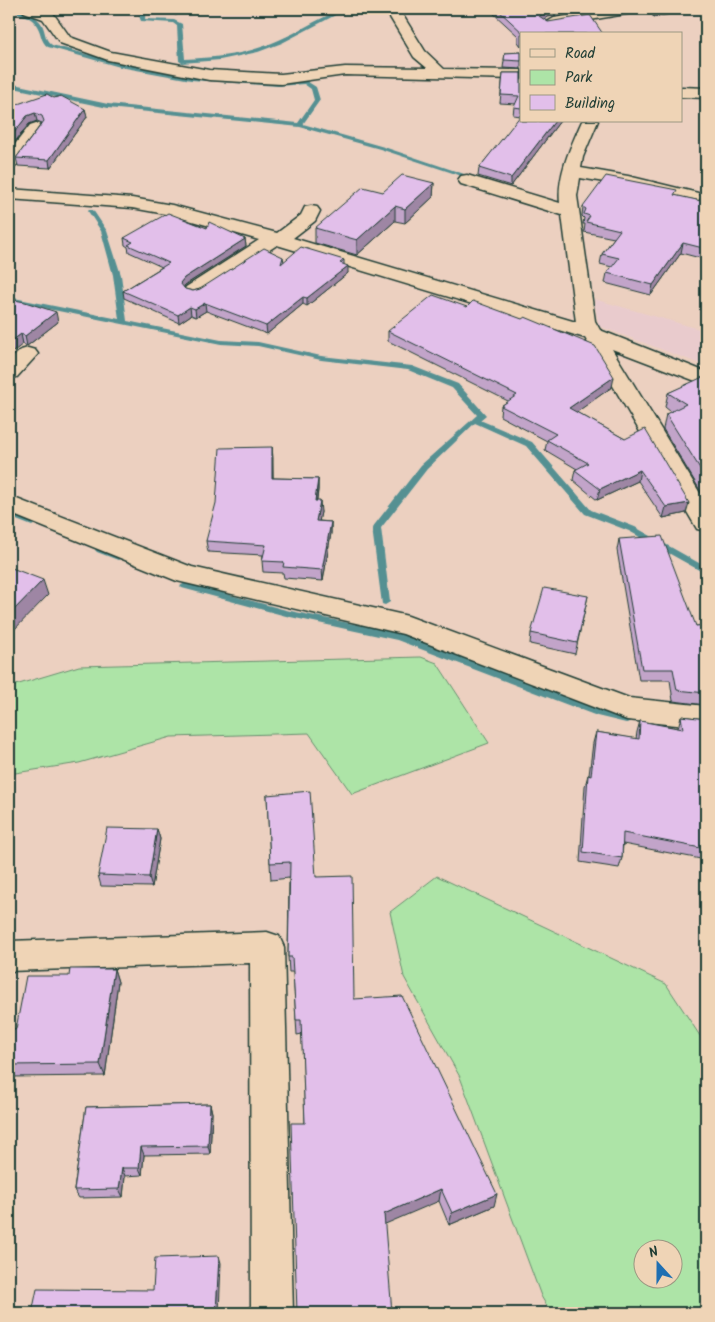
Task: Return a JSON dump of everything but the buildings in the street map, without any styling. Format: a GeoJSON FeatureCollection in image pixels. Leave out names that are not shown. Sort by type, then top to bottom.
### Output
{"type":"FeatureCollection","features":[{"type":"Feature","properties":{"kind":"street"},"geometry":{"type":"LineString","coordinates":[[29,9],[48,16],[65,40],[108,56],[210,75],[282,79],[345,71],[520,75]]}},
{"type":"Feature","properties":{"kind":"street"},"geometry":{"type":"LineString","coordinates":[[392,9],[419,54],[436,68],[438,73]]}},
{"type":"Feature","properties":{"kind":"street"},"geometry":{"type":"LineString","coordinates":[[549,25],[632,9]]}},
{"type":"Feature","properties":{"kind":"street"},"geometry":{"type":"LineString","coordinates":[[682,92],[706,93]]}},
{"type":"Feature","properties":{"kind":"street"},"geometry":{"type":"LineString","coordinates":[[590,122],[576,157],[568,196],[585,321],[706,522]]}},
{"type":"Feature","properties":{"kind":"street"},"geometry":{"type":"LineString","coordinates":[[9,163],[36,128]]}},
{"type":"Feature","properties":{"kind":"street"},"geometry":{"type":"LineString","coordinates":[[573,172],[628,182],[692,197]]}},
{"type":"Feature","properties":{"kind":"street"},"geometry":{"type":"LineString","coordinates":[[467,180],[570,212]]}},
{"type":"Feature","properties":{"kind":"street"},"geometry":{"type":"LineString","coordinates":[[9,194],[164,208],[277,239],[593,334],[706,379]]}},
{"type":"Feature","properties":{"kind":"street"},"geometry":{"type":"LineString","coordinates":[[193,291],[277,239],[309,217],[310,212]]}},
{"type":"Feature","properties":{"kind":"street"},"geometry":{"type":"LineString","coordinates":[[9,372],[28,354]]}},
{"type":"Feature","properties":{"kind":"street"},"geometry":{"type":"LineString","coordinates":[[9,504],[186,575],[408,626],[627,709],[706,717]]}},
{"type":"Feature","properties":{"kind":"street"},"geometry":{"type":"LineString","coordinates":[[9,956],[267,947],[272,1313]]}},
{"type":"Feature","properties":{"kind":"shaded area"},"geometry":{"type":"Polygon","coordinates":[[[594,299],[706,331],[706,366],[599,326],[594,299]]]}},
{"type":"Feature","properties":{"kind":"green space"},"geometry":{"type":"Polygon","coordinates":[[[421,657],[437,663],[489,743],[352,794],[309,733],[171,737],[79,763],[9,774],[9,687],[79,666],[421,657]]]}},
{"type":"Feature","properties":{"kind":"green space"},"geometry":{"type":"Polygon","coordinates":[[[437,876],[666,984],[706,1045],[706,1313],[551,1313],[541,1296],[460,1077],[404,977],[390,912],[437,876]]]}},
{"type":"Feature","properties":{"kind":"waterway"},"geometry":{"type":"LineString","coordinates":[[10,9],[36,21],[41,28],[44,40],[50,46],[120,65],[191,78],[278,84],[305,82],[314,88],[317,100],[300,125]]}},
{"type":"Feature","properties":{"kind":"waterway"},"geometry":{"type":"LineString","coordinates":[[144,9],[143,20],[174,22],[180,25],[182,61],[207,60],[256,51],[280,42],[345,9]]}},
{"type":"Feature","properties":{"kind":"waterway"},"geometry":{"type":"LineString","coordinates":[[9,85],[108,106],[300,125]]}},
{"type":"Feature","properties":{"kind":"waterway"},"geometry":{"type":"LineString","coordinates":[[300,125],[382,148],[476,179]]}},
{"type":"Feature","properties":{"kind":"waterway"},"geometry":{"type":"LineString","coordinates":[[91,211],[104,231],[117,275],[123,322]]}},
{"type":"Feature","properties":{"kind":"waterway"},"geometry":{"type":"LineString","coordinates":[[9,299],[221,342],[258,344],[321,358],[409,368],[455,386],[482,415],[474,420]]}},
{"type":"Feature","properties":{"kind":"waterway"},"geometry":{"type":"LineString","coordinates":[[385,602],[376,528],[424,467],[474,420]]}},
{"type":"Feature","properties":{"kind":"waterway"},"geometry":{"type":"LineString","coordinates":[[474,420],[529,444],[588,512],[632,529],[706,571]]}},
{"type":"Feature","properties":{"kind":"waterway"},"geometry":{"type":"LineString","coordinates":[[9,514],[32,523]]}},
{"type":"Feature","properties":{"kind":"waterway"},"geometry":{"type":"LineString","coordinates":[[100,550],[118,557]]}},
{"type":"Feature","properties":{"kind":"waterway"},"geometry":{"type":"LineString","coordinates":[[185,586],[286,613],[399,637],[601,713],[626,719]]}}]}
